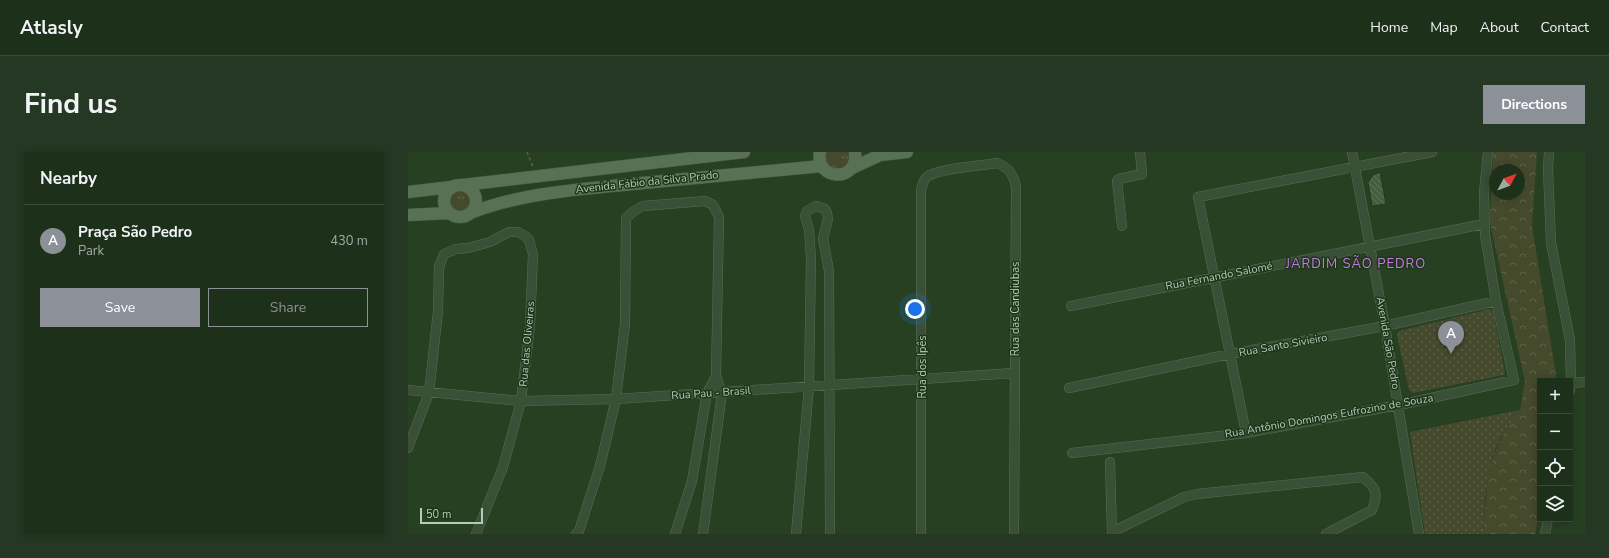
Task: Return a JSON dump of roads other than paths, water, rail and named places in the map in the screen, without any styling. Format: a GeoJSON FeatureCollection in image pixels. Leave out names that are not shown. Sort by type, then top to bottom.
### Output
{"type":"FeatureCollection","features":[{"type":"Feature","properties":{"kind":"main road","name":"Avenida Fábio da Silva Prado"},"geometry":{"type":"LineString","coordinates":[[408,192],[744,152]]}},
{"type":"Feature","properties":{"kind":"main road"},"geometry":{"type":"LineString","coordinates":[[820,152],[820,161],[822,166],[831,174],[837,175],[848,172],[852,168],[855,163],[856,152]]}},
{"type":"Feature","properties":{"kind":"main road"},"geometry":{"type":"LineString","coordinates":[[852,168],[880,155],[907,152]]}},
{"type":"Feature","properties":{"kind":"main road","name":"Avenida Fábio da Silva Prado"},"geometry":{"type":"LineString","coordinates":[[473,212],[497,203],[572,190],[690,177],[822,166]]}},
{"type":"Feature","properties":{"kind":"main road"},"geometry":{"type":"LineString","coordinates":[[457,186],[471,188],[476,197],[476,207],[473,212],[460,218],[454,217],[449,213],[444,206],[447,191],[457,186]]}},
{"type":"Feature","properties":{"kind":"main road"},"geometry":{"type":"LineString","coordinates":[[408,215],[449,213]]}},
{"type":"Feature","properties":{"kind":"street"},"geometry":{"type":"LineString","coordinates":[[1122,226],[1117,181],[1119,179],[1142,174],[1140,152]]}},
{"type":"Feature","properties":{"kind":"street","name":"Avenida São Pedro"},"geometry":{"type":"LineString","coordinates":[[1352,152],[1385,326],[1420,534]]}},
{"type":"Feature","properties":{"kind":"street"},"geometry":{"type":"LineString","coordinates":[[1246,433],[1198,197],[1432,152]]}},
{"type":"Feature","properties":{"kind":"street"},"geometry":{"type":"LineString","coordinates":[[1488,152],[1484,192],[1484,235],[1496,301]]}},
{"type":"Feature","properties":{"kind":"street"},"geometry":{"type":"LineString","coordinates":[[1549,152],[1550,243],[1570,340],[1571,378]]}},
{"type":"Feature","properties":{"kind":"street","name":"Rua das Candiubas"},"geometry":{"type":"LineString","coordinates":[[927,177],[940,172],[997,164],[1005,166],[1011,172],[1016,186],[1014,534]]}},
{"type":"Feature","properties":{"kind":"street","name":"Rua dos Ipês"},"geometry":{"type":"LineString","coordinates":[[921,534],[921,191],[923,183],[927,177]]}},
{"type":"Feature","properties":{"kind":"street"},"geometry":{"type":"LineString","coordinates":[[576,534],[579,531],[600,466],[616,399],[625,324],[626,218],[643,206],[705,201],[713,205],[719,217],[716,376],[722,392],[703,534]]}},
{"type":"Feature","properties":{"kind":"street"},"geometry":{"type":"LineString","coordinates":[[796,534],[809,386],[811,258],[809,230],[805,216],[808,211],[816,206],[825,209],[828,219],[823,239],[830,271],[830,534]]}},
{"type":"Feature","properties":{"kind":"street","name":"Rua Fernando Salomé"},"geometry":{"type":"LineString","coordinates":[[1071,306],[1484,224]]}},
{"type":"Feature","properties":{"kind":"street","name":"Rua das Oliveiras"},"geometry":{"type":"LineString","coordinates":[[429,393],[438,311],[439,267],[444,254],[456,249],[468,248],[490,242],[509,232],[518,232],[529,240],[533,254],[530,326],[521,401],[503,467],[476,534]]}},
{"type":"Feature","properties":{"kind":"street","name":"Rua Santo Sivieiro"},"geometry":{"type":"LineString","coordinates":[[1069,388],[1230,354],[1385,326],[1496,301]]}},
{"type":"Feature","properties":{"kind":"street","name":"Rua Antônio Domingos Eufrozino de Souza"},"geometry":{"type":"LineString","coordinates":[[1072,452],[1246,433],[1399,405],[1514,380],[1496,301]]}},
{"type":"Feature","properties":{"kind":"street","name":"Rua Pau - Brasil"},"geometry":{"type":"LineString","coordinates":[[408,390],[521,401],[616,399],[1014,373]]}},
{"type":"Feature","properties":{"kind":"street"},"geometry":{"type":"LineString","coordinates":[[675,534],[692,481],[707,393],[716,376]]}},
{"type":"Feature","properties":{"kind":"street"},"geometry":{"type":"LineString","coordinates":[[1573,386],[1585,382]]}},
{"type":"Feature","properties":{"kind":"street"},"geometry":{"type":"LineString","coordinates":[[408,448],[429,393]]}},
{"type":"Feature","properties":{"kind":"street"},"geometry":{"type":"LineString","coordinates":[[1110,462],[1112,533],[1184,497],[1197,494],[1363,477],[1373,486],[1376,500],[1372,510],[1326,534]]}},
{"type":"Feature","properties":{"kind":"street"},"geometry":{"type":"LineString","coordinates":[[1545,534],[1547,522]]}},
{"type":"Feature","properties":{"kind":"place","name":"Praça São Pedro"},"geometry":{"type":"Point","coordinates":[1451,354]}},
{"type":"Feature","properties":{"kind":"district","name":"JARDIM SÃO PEDRO"},"geometry":{"type":"Point","coordinates":[1356,264]}}]}
